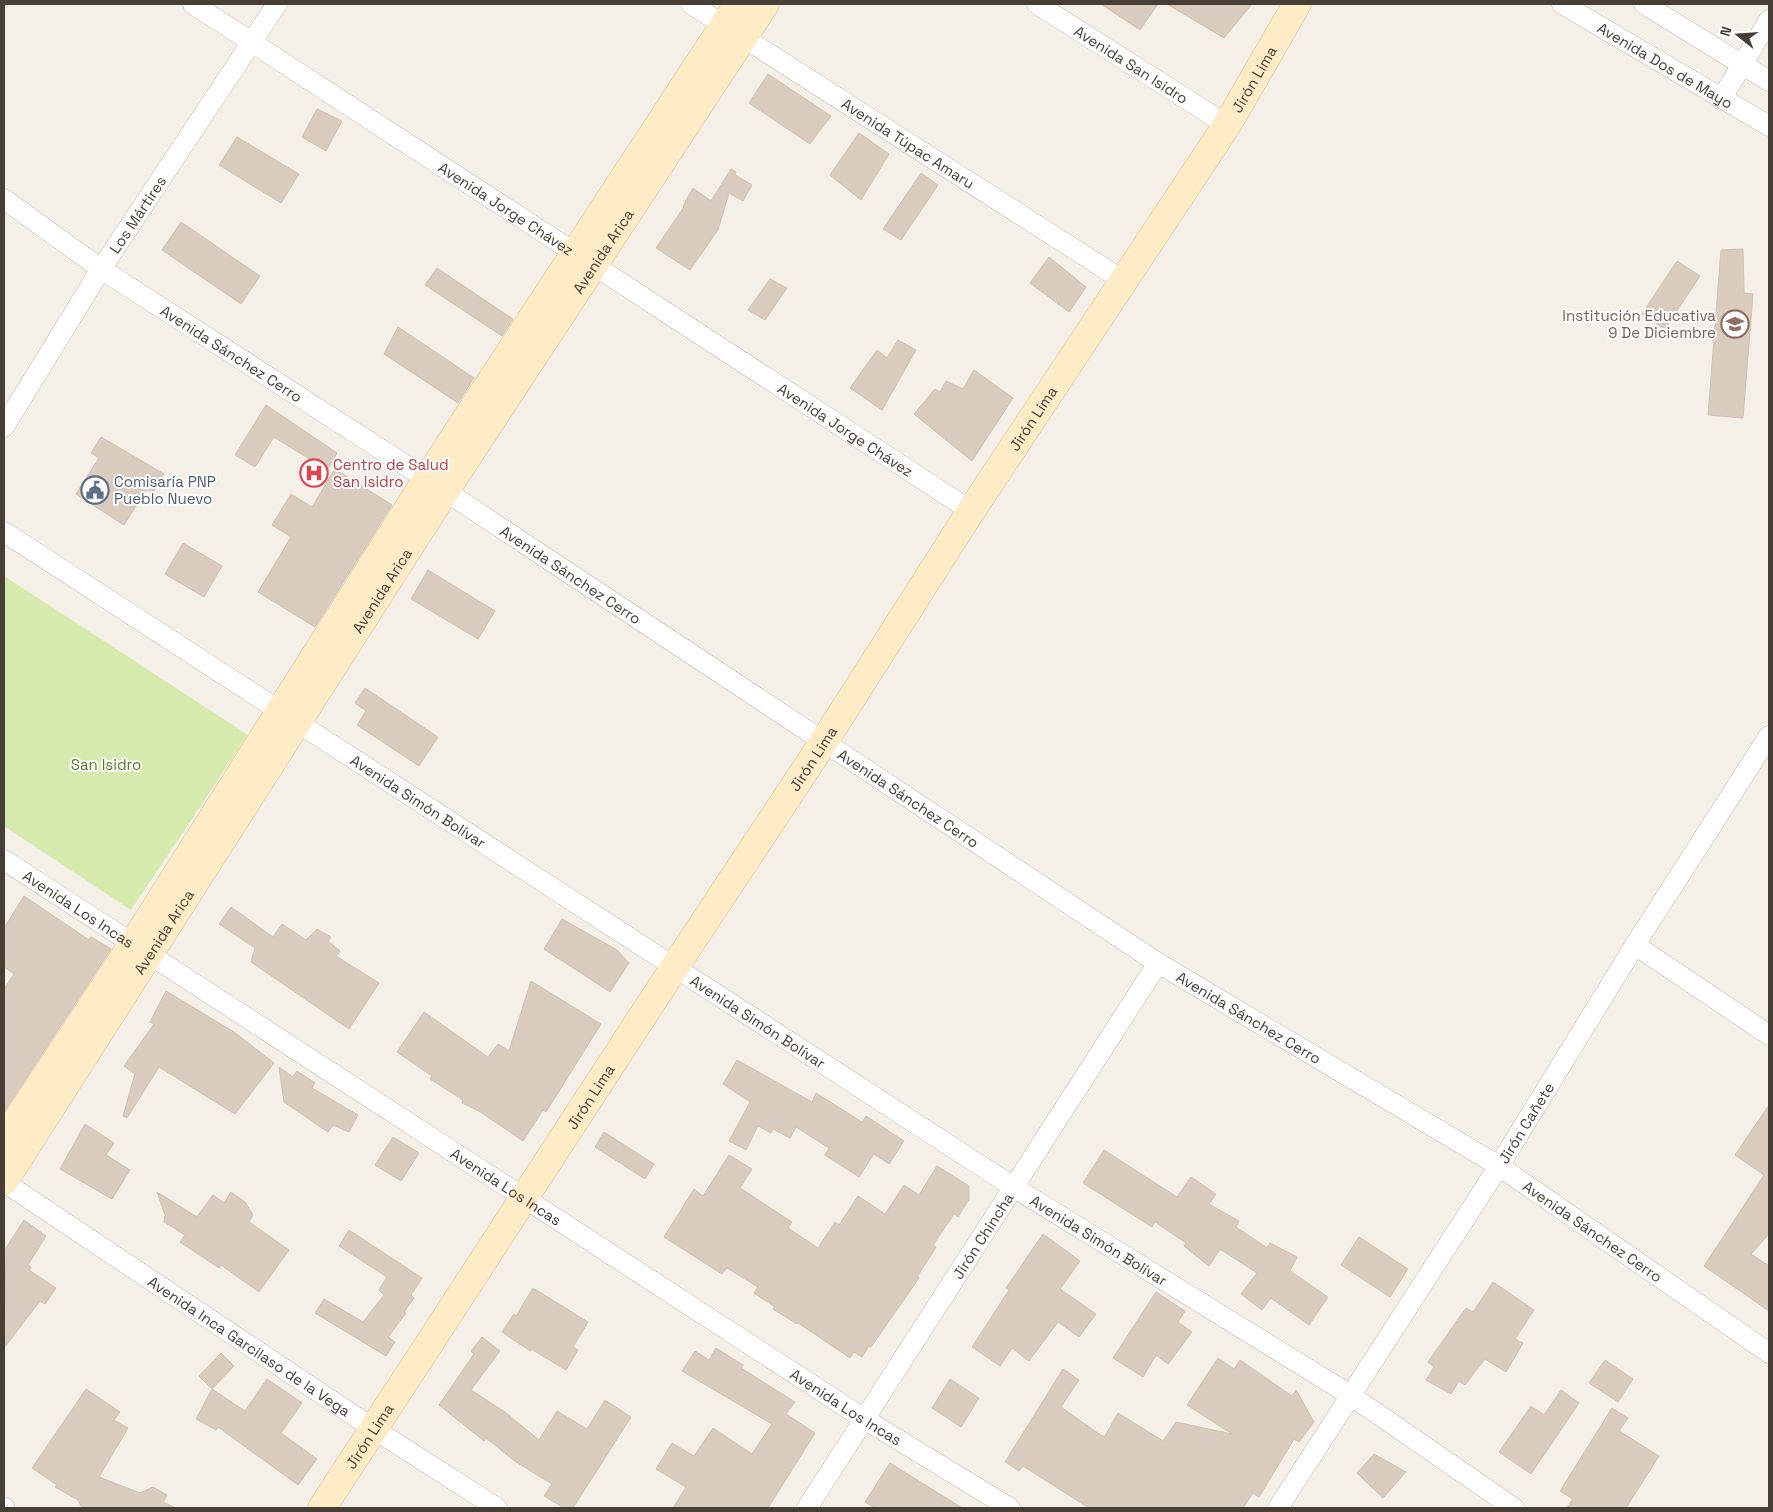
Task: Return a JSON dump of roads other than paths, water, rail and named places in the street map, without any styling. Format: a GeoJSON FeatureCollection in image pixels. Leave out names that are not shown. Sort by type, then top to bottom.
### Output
{"type":"FeatureCollection","features":[{"type":"Feature","properties":{"kind":"street","name":"Avenida Jorge Chávez"},"geometry":{"type":"LineString","coordinates":[[193,4],[971,511]]}},
{"type":"Feature","properties":{"kind":"street","name":"Los Mártires"},"geometry":{"type":"LineString","coordinates":[[4,427],[101,270],[276,4]]}},
{"type":"Feature","properties":{"kind":"street","name":"Avenida Túpac Amaru"},"geometry":{"type":"LineString","coordinates":[[691,4],[735,22],[1124,281]]}},
{"type":"Feature","properties":{"kind":"street","name":"Avenida Arica"},"geometry":{"type":"LineString","coordinates":[[4,1181],[141,949],[436,485],[735,22],[764,4]]}},
{"type":"Feature","properties":{"kind":"street","name":"Avenida San Isidro"},"geometry":{"type":"LineString","coordinates":[[1037,4],[1227,125]]}},
{"type":"Feature","properties":{"kind":"street","name":"Jirón Lima"},"geometry":{"type":"LineString","coordinates":[[322,1508],[823,743],[971,511],[1227,125],[1297,4]]}},
{"type":"Feature","properties":{"kind":"street","name":"Avenida Dos de Mayo"},"geometry":{"type":"LineString","coordinates":[[1562,4],[1769,126]]}},
{"type":"Feature","properties":{"kind":"street"},"geometry":{"type":"LineString","coordinates":[[1644,4],[1769,81]]}},
{"type":"Feature","properties":{"kind":"street"},"geometry":{"type":"LineString","coordinates":[[1722,98],[1769,20]]}},
{"type":"Feature","properties":{"kind":"street","name":"Avenida Sánchez Cerro"},"geometry":{"type":"LineString","coordinates":[[4,199],[101,270],[436,485],[1158,963],[1499,1166],[1769,1353]]}},
{"type":"Feature","properties":{"kind":"street","name":"Avenida Simón Bolívar"},"geometry":{"type":"LineString","coordinates":[[4,532],[1015,1188],[1350,1395],[1514,1508]]}},
{"type":"Feature","properties":{"kind":"street","name":"Jirón Cañete"},"geometry":{"type":"LineString","coordinates":[[1278,1508],[1499,1166],[1635,945],[1769,736]]}},
{"type":"Feature","properties":{"kind":"street","name":"Avenida Los Incas"},"geometry":{"type":"LineString","coordinates":[[4,860],[866,1420],[1010,1508]]}},
{"type":"Feature","properties":{"kind":"street"},"geometry":{"type":"LineString","coordinates":[[1635,945],[1769,1035]]}},
{"type":"Feature","properties":{"kind":"street","name":"Avenida Arica"},"geometry":{"type":"LineString","coordinates":[[4,1140],[141,949]]}},
{"type":"Feature","properties":{"kind":"street","name":"Jirón Chincha"},"geometry":{"type":"LineString","coordinates":[[807,1508],[866,1420],[1158,963]]}},
{"type":"Feature","properties":{"kind":"street","name":"Avenida Inca Garcilaso de la Vega"},"geometry":{"type":"LineString","coordinates":[[4,1181],[374,1429],[498,1508]]}},
{"type":"Feature","properties":{"kind":"place","name":"Institución Educativa 9 De Diciembre"},"geometry":{"type":"Point","coordinates":[1735,324]}},
{"type":"Feature","properties":{"kind":"place","name":"Centro de Salud San Isidro"},"geometry":{"type":"Point","coordinates":[314,473]}},
{"type":"Feature","properties":{"kind":"place","name":"Comisaría PNP Pueblo Nuevo"},"geometry":{"type":"Point","coordinates":[95,490]}},
{"type":"Feature","properties":{"kind":"park label","name":"San Isidro"},"geometry":{"type":"Point","coordinates":[106,764]}}]}
